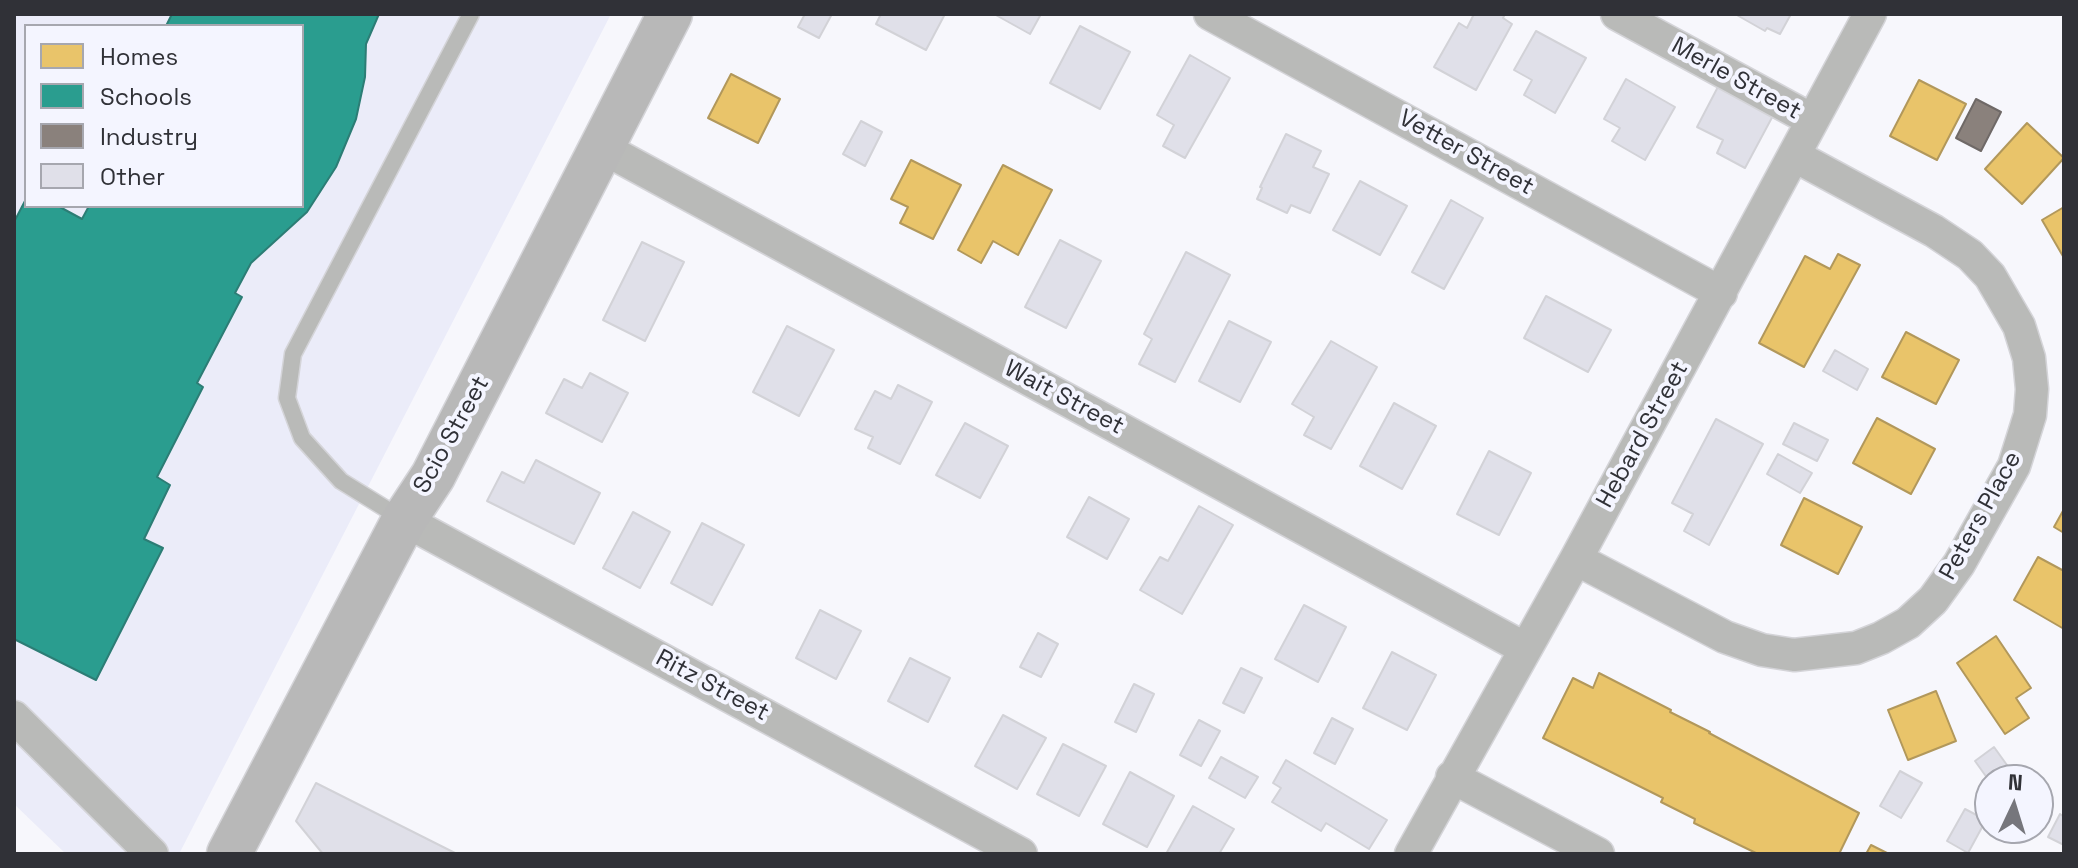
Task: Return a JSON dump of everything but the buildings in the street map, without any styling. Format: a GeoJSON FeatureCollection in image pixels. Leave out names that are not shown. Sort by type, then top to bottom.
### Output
{"type":"FeatureCollection","features":[{"type":"Feature","properties":{"kind":"street","name":"Scio Street"},"geometry":{"type":"LineString","coordinates":[[229,854],[404,520],[433,476],[670,14]]}},
{"type":"Feature","properties":{"kind":"street","name":"Vetter Street"},"geometry":{"type":"LineString","coordinates":[[1210,14],[1721,293]]}},
{"type":"Feature","properties":{"kind":"street","name":"Merle Street"},"geometry":{"type":"LineString","coordinates":[[1617,14],[1812,120]]}},
{"type":"Feature","properties":{"kind":"street","name":"Hebard Street"},"geometry":{"type":"LineString","coordinates":[[1411,854],[1576,559],[1870,14]]}},
{"type":"Feature","properties":{"kind":"street","name":"Wait Street"},"geometry":{"type":"LineString","coordinates":[[603,148],[1524,648]]}},
{"type":"Feature","properties":{"kind":"street","name":"Peters Place"},"geometry":{"type":"LineString","coordinates":[[1576,559],[1725,637],[1762,650],[1794,655],[1856,648],[1908,623],[1933,600],[1959,564],[2014,466],[2030,415],[2032,389],[2029,358],[2019,326],[1990,276],[1970,255],[1934,231],[1795,156]]}},
{"type":"Feature","properties":{"kind":"street","name":"Ritz Street"},"geometry":{"type":"LineString","coordinates":[[404,520],[1021,854]]}},
{"type":"Feature","properties":{"kind":"street"},"geometry":{"type":"LineString","coordinates":[[14,717],[152,854]]}},
{"type":"Feature","properties":{"kind":"street"},"geometry":{"type":"LineString","coordinates":[[1452,777],[1598,854]]}},
{"type":"Feature","properties":{"kind":"lane"},"geometry":{"type":"LineString","coordinates":[[404,520],[341,481],[302,438],[287,398],[293,354],[471,14]]}},
{"type":"Feature","properties":{"kind":"shaded area"},"geometry":{"type":"Polygon","coordinates":[[[14,14],[611,14],[179,854],[66,854],[14,804],[14,14]]]}}]}
